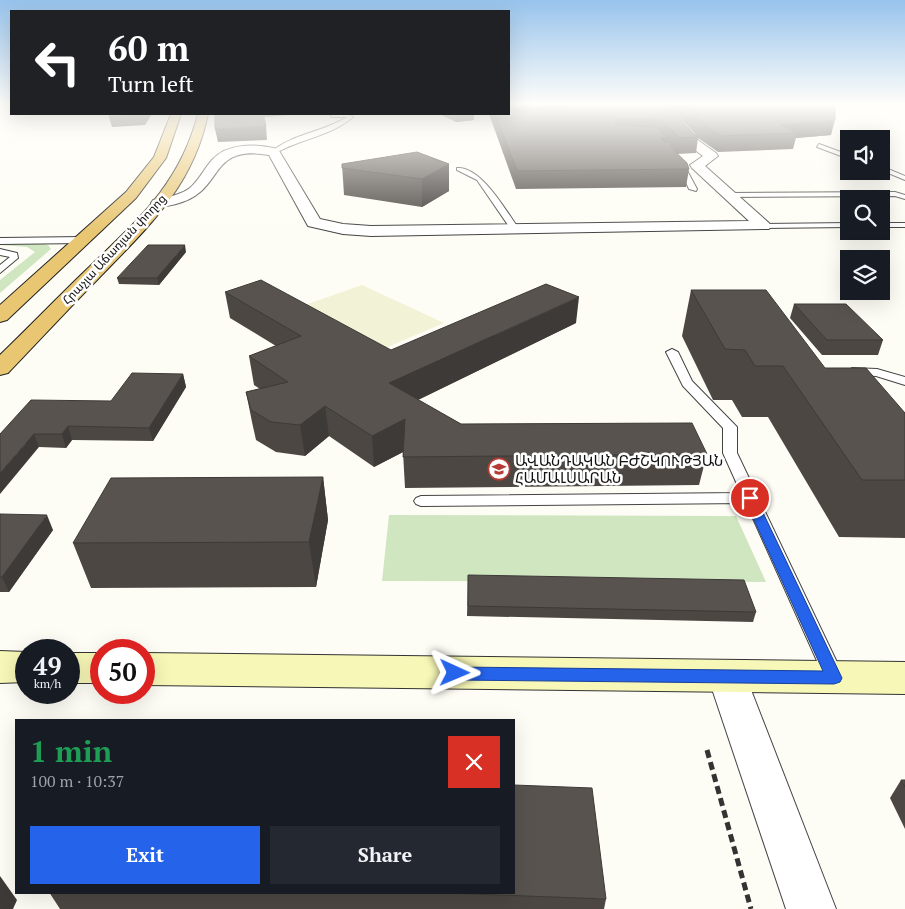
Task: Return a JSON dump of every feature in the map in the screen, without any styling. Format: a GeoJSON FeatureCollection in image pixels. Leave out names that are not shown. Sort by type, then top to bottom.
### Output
{"type":"FeatureCollection","features":[{"type":"Feature","properties":{"kind":"highway","name":"Հրաչյա Աճառյան փողոց"},"geometry":{"type":"LineString","coordinates":[[0,316],[84,240],[130,195],[160,158],[164,147]]}},
{"type":"Feature","properties":{"kind":"highway","name":"Հրաչյա Աճառյան փողոց"},"geometry":{"type":"LineString","coordinates":[[0,368],[132,234],[158,203],[190,158],[194,147]]}},
{"type":"Feature","properties":{"kind":"main road"},"geometry":{"type":"LineString","coordinates":[[0,667],[15,667]]}},
{"type":"Feature","properties":{"kind":"main road"},"geometry":{"type":"LineString","coordinates":[[155,669],[905,678]]}},
{"type":"Feature","properties":{"kind":"street"},"geometry":{"type":"LineString","coordinates":[[700,147],[712,156],[697,165],[763,226]]}},
{"type":"Feature","properties":{"kind":"street"},"geometry":{"type":"LineString","coordinates":[[158,203],[175,200],[197,189],[222,157],[228,153],[242,150],[274,152],[314,223],[343,229],[371,231],[763,226]]}},
{"type":"Feature","properties":{"kind":"street"},"geometry":{"type":"LineString","coordinates":[[727,677],[811,909]]}},
{"type":"Feature","properties":{"kind":"lane"},"geometry":{"type":"LineString","coordinates":[[274,152],[280,147]]}},
{"type":"Feature","properties":{"kind":"lane"},"geometry":{"type":"LineString","coordinates":[[824,147],[840,153]]}},
{"type":"Feature","properties":{"kind":"lane"},"geometry":{"type":"LineString","coordinates":[[676,159],[682,166],[693,189]]}},
{"type":"Feature","properties":{"kind":"lane"},"geometry":{"type":"LineString","coordinates":[[682,166],[697,165]]}},
{"type":"Feature","properties":{"kind":"lane"},"geometry":{"type":"LineString","coordinates":[[459,169],[478,179],[515,229]]}},
{"type":"Feature","properties":{"kind":"lane"},"geometry":{"type":"LineString","coordinates":[[890,172],[905,178]]}},
{"type":"Feature","properties":{"kind":"lane"},"geometry":{"type":"LineString","coordinates":[[729,195],[895,194],[905,197]]}},
{"type":"Feature","properties":{"kind":"lane"},"geometry":{"type":"LineString","coordinates":[[763,226],[840,225]]}},
{"type":"Feature","properties":{"kind":"lane"},"geometry":{"type":"LineString","coordinates":[[890,225],[905,225]]}},
{"type":"Feature","properties":{"kind":"lane"},"geometry":{"type":"LineString","coordinates":[[0,241],[84,240]]}},
{"type":"Feature","properties":{"kind":"lane"},"geometry":{"type":"LineString","coordinates":[[0,252],[14,255],[14,258],[0,270]]}},
{"type":"Feature","properties":{"kind":"lane"},"geometry":{"type":"LineString","coordinates":[[672,352],[687,383],[730,427],[730,453],[834,678]]}},
{"type":"Feature","properties":{"kind":"lane"},"geometry":{"type":"LineString","coordinates":[[842,371],[877,373],[905,382]]}},
{"type":"Feature","properties":{"kind":"lane"},"geometry":{"type":"LineString","coordinates":[[421,501],[750,498]]}},
{"type":"Feature","properties":{"kind":"path"},"geometry":{"type":"LineString","coordinates":[[707,750],[751,909]]}},
{"type":"Feature","properties":{"kind":"green space"},"geometry":{"type":"Polygon","coordinates":[[[36,242],[48,245],[51,249],[0,293],[0,280],[35,252],[27,247],[0,245],[0,243],[36,242]]]}},
{"type":"Feature","properties":{"kind":"green space"},"geometry":{"type":"Polygon","coordinates":[[[362,285],[444,323],[383,349],[302,306],[362,285]]]}},
{"type":"Feature","properties":{"kind":"green space"},"geometry":{"type":"Polygon","coordinates":[[[389,515],[736,516],[766,582],[382,581],[389,515]]]}},
{"type":"Feature","properties":{"kind":"building"},"geometry":{"type":"Polygon","coordinates":[[[508,147],[671,147],[687,163],[689,169],[517,171],[508,147]]]}},
{"type":"Feature","properties":{"kind":"building"},"geometry":{"type":"Polygon","coordinates":[[[417,152],[449,164],[422,179],[342,168],[342,164],[417,152]]]}},
{"type":"Feature","properties":{"kind":"building"},"geometry":{"type":"Polygon","coordinates":[[[148,245],[185,245],[157,278],[117,278],[148,245]]]}},
{"type":"Feature","properties":{"kind":"building"},"geometry":{"type":"Polygon","coordinates":[[[261,280],[391,350],[546,284],[579,297],[389,383],[461,424],[692,423],[707,454],[403,457],[405,419],[372,436],[325,406],[300,425],[271,422],[251,410],[246,392],[288,382],[249,356],[301,336],[225,292],[261,280]]]}},
{"type":"Feature","properties":{"kind":"building"},"geometry":{"type":"Polygon","coordinates":[[[691,290],[766,290],[825,368],[866,368],[905,413],[905,480],[862,480],[783,366],[755,366],[745,350],[725,349],[691,290]]]}},
{"type":"Feature","properties":{"kind":"building"},"geometry":{"type":"Polygon","coordinates":[[[794,304],[846,304],[883,340],[827,340],[794,304]]]}},
{"type":"Feature","properties":{"kind":"building"},"geometry":{"type":"Polygon","coordinates":[[[132,373],[183,374],[149,428],[68,426],[62,434],[34,434],[0,473],[0,434],[31,400],[111,401],[132,373]]]}},
{"type":"Feature","properties":{"kind":"building"},"geometry":{"type":"Polygon","coordinates":[[[323,477],[309,542],[73,543],[111,478],[323,477]]]}},
{"type":"Feature","properties":{"kind":"building"},"geometry":{"type":"Polygon","coordinates":[[[0,514],[47,515],[2,577],[0,577],[0,514]]]}},
{"type":"Feature","properties":{"kind":"building"},"geometry":{"type":"Polygon","coordinates":[[[468,575],[744,580],[756,612],[468,606],[468,575]]]}},
{"type":"Feature","properties":{"kind":"building"},"geometry":{"type":"Polygon","coordinates":[[[515,785],[592,788],[606,899],[473,894],[515,894],[515,785]]]}},
{"type":"Feature","properties":{"kind":"place","name":"ԱՎԱՆԴԱԿԱՆ ԲԺՇԿՈՒԹՅԱՆ ՀԱՄԱԼՍԱՐԱՆ"},"geometry":{"type":"Point","coordinates":[499,469]}},
{"type":"Feature","properties":{"kind":"route"},"geometry":{"type":"LineString","coordinates":[[455,673],[834,678],[750,498]]}}]}
